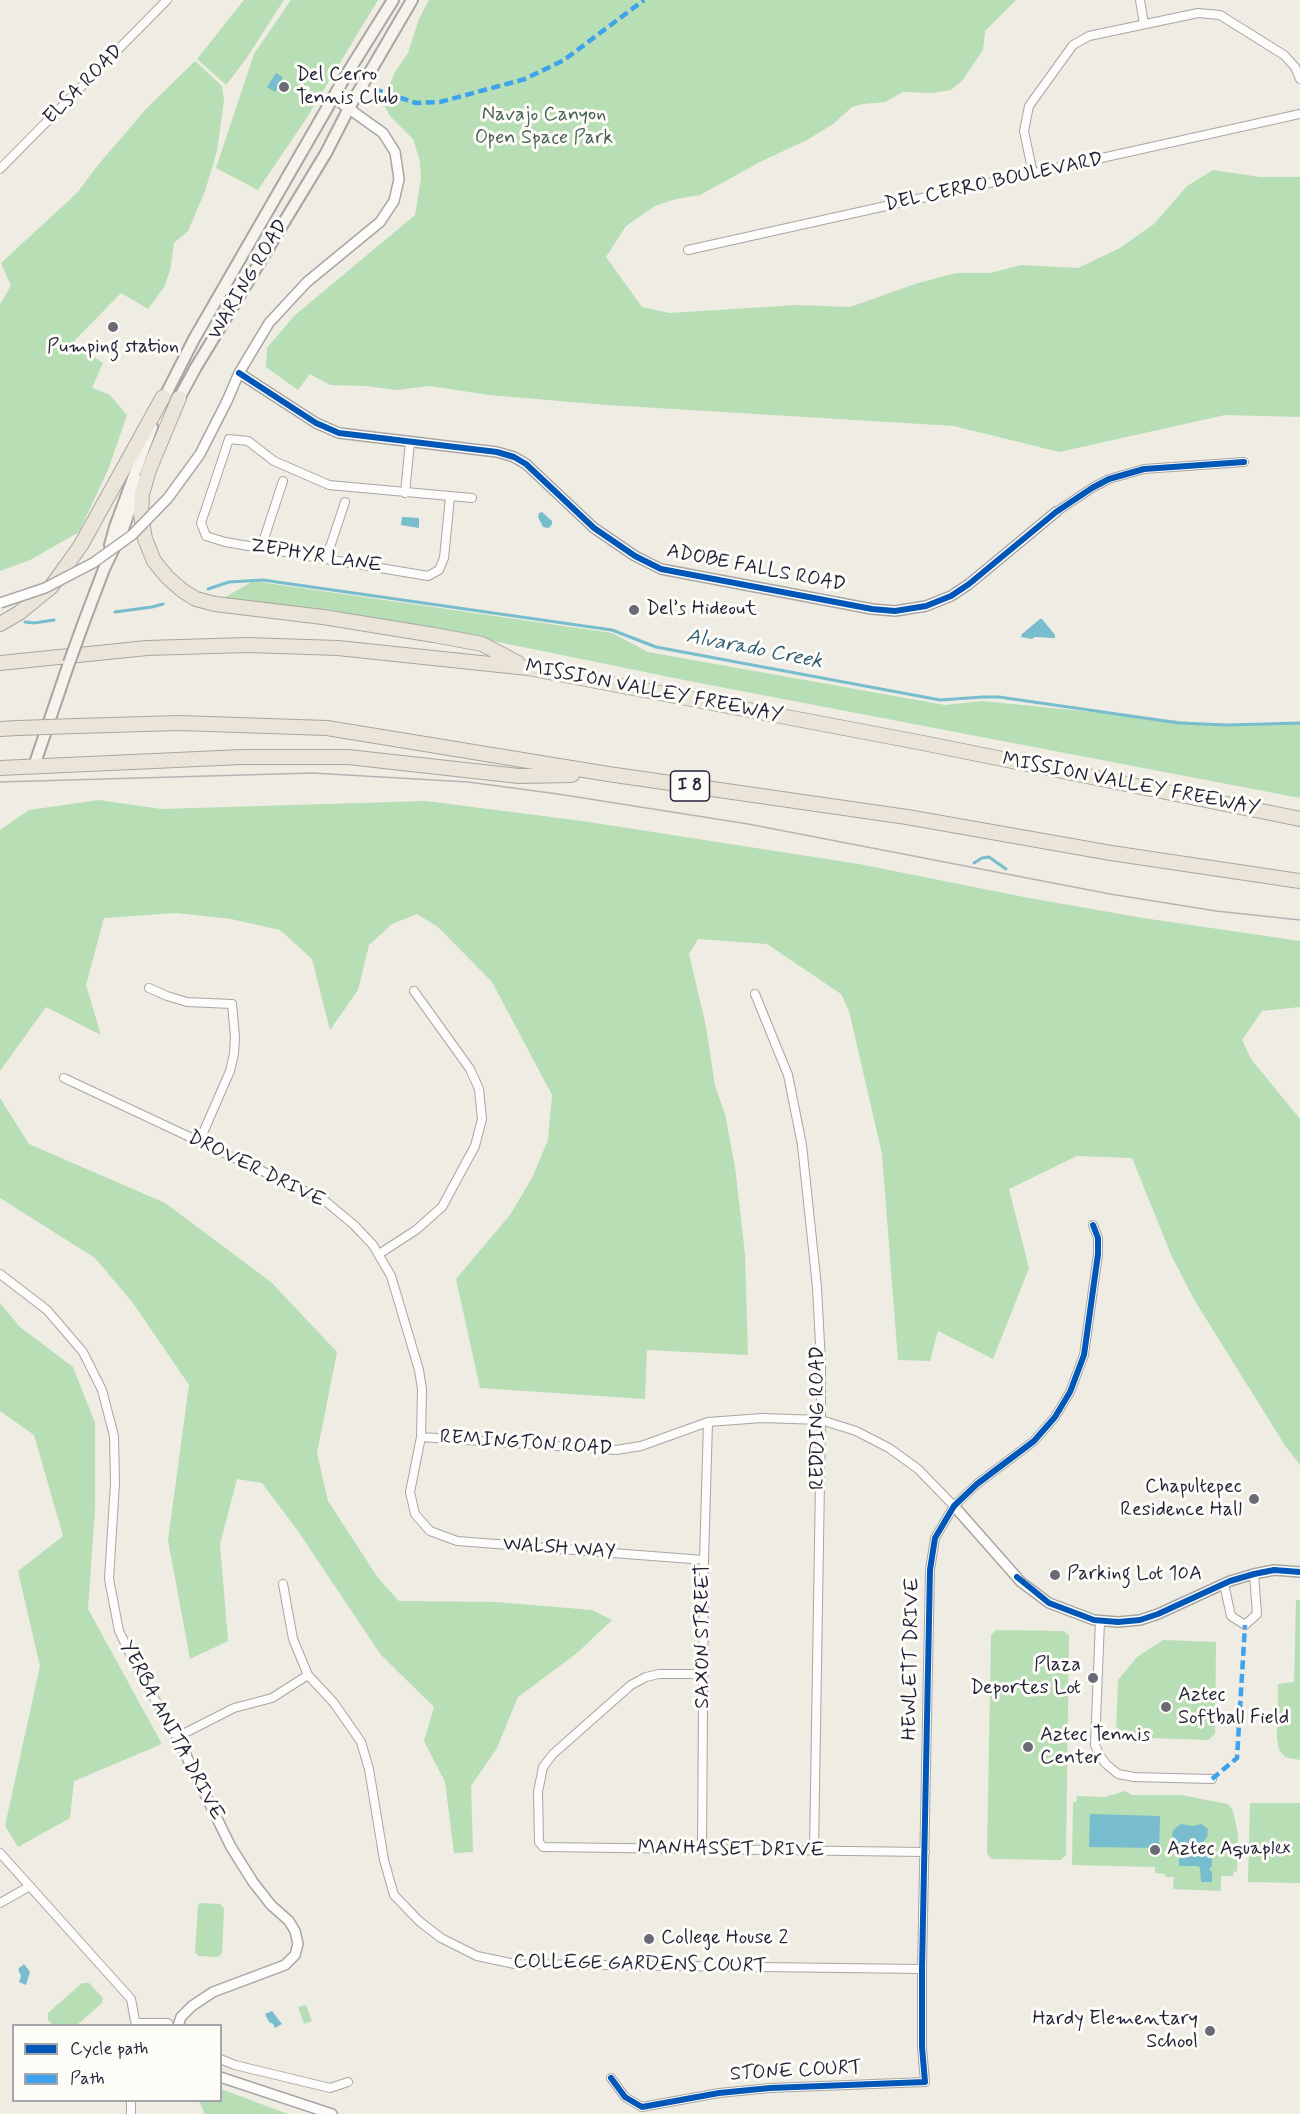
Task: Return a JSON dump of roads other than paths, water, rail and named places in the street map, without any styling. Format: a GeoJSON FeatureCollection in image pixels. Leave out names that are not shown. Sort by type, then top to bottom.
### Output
{"type":"FeatureCollection","features":[{"type":"Feature","properties":{"kind":"highway"},"geometry":{"type":"LineString","coordinates":[[0,624],[19,614],[51,587],[64,569],[81,545],[163,397]]}},
{"type":"Feature","properties":{"kind":"highway"},"geometry":{"type":"LineString","coordinates":[[179,398],[149,470],[142,494],[141,515],[145,539],[154,561],[167,578],[183,591],[215,604],[355,622],[482,644],[528,668]]}},
{"type":"Feature","properties":{"kind":"highway","name":"MISSION VALLEY FREEWAY"},"geometry":{"type":"LineString","coordinates":[[0,663],[147,648],[247,645],[338,648],[528,668],[918,742],[1300,819]]}},
{"type":"Feature","properties":{"kind":"highway","name":"I 8"},"geometry":{"type":"LineString","coordinates":[[0,729],[179,723],[327,728],[608,774],[907,817],[1111,853],[1300,881]]}},
{"type":"Feature","properties":{"kind":"highway"},"geometry":{"type":"LineString","coordinates":[[0,768],[242,757],[348,757],[519,776],[608,774]]}},
{"type":"Feature","properties":{"kind":"main road","name":"WARING ROAD"},"geometry":{"type":"LineString","coordinates":[[34,766],[104,568],[115,526],[163,397],[194,339],[393,0]]}},
{"type":"Feature","properties":{"kind":"main road","name":"WARING ROAD"},"geometry":{"type":"LineString","coordinates":[[104,568],[123,529],[138,485],[179,398],[326,153],[349,108],[412,0]]}},
{"type":"Feature","properties":{"kind":"street","name":"ELSA ROAD"},"geometry":{"type":"LineString","coordinates":[[0,169],[167,0]]}},
{"type":"Feature","properties":{"kind":"street"},"geometry":{"type":"LineString","coordinates":[[1140,0],[1144,24]]}},
{"type":"Feature","properties":{"kind":"street"},"geometry":{"type":"LineString","coordinates":[[1033,174],[1024,131],[1029,106],[1073,45],[1089,36],[1198,13],[1220,15],[1284,55],[1295,67],[1300,79]]}},
{"type":"Feature","properties":{"kind":"street"},"geometry":{"type":"LineString","coordinates":[[0,603],[45,588],[93,563],[132,535],[168,498],[200,454],[239,373],[269,323],[308,282],[380,222],[394,201],[399,179],[395,152],[383,133],[334,98]]}},
{"type":"Feature","properties":{"kind":"street","name":"DEL CERRO BOULEVARD"},"geometry":{"type":"LineString","coordinates":[[688,250],[1300,114]]}},
{"type":"Feature","properties":{"kind":"street","name":"ADOBE FALLS ROAD"},"geometry":{"type":"LineString","coordinates":[[239,373],[328,429],[339,433],[497,452],[514,457],[526,464],[594,528],[635,556],[661,569],[872,609],[895,611],[926,606],[951,596],[969,584],[1056,512],[1101,484],[1144,469],[1244,462]]}},
{"type":"Feature","properties":{"kind":"street","name":"ZEPHYR LANE"},"geometry":{"type":"LineString","coordinates":[[405,493],[329,485],[274,461],[248,441],[230,439],[201,523],[206,536],[225,542],[428,576],[439,570],[444,558],[450,496]]}},
{"type":"Feature","properties":{"kind":"street"},"geometry":{"type":"LineString","coordinates":[[410,442],[405,493],[472,498]]}},
{"type":"Feature","properties":{"kind":"street"},"geometry":{"type":"LineString","coordinates":[[261,548],[283,480]]}},
{"type":"Feature","properties":{"kind":"street"},"geometry":{"type":"LineString","coordinates":[[326,559],[345,502]]}},
{"type":"Feature","properties":{"kind":"street"},"geometry":{"type":"LineString","coordinates":[[149,988],[187,1002],[232,1004],[234,1054],[230,1071],[200,1142]]}},
{"type":"Feature","properties":{"kind":"street"},"geometry":{"type":"LineString","coordinates":[[379,1254],[416,1230],[442,1207],[476,1146],[481,1128],[481,1099],[475,1079],[414,991]]}},
{"type":"Feature","properties":{"kind":"street","name":"REDDING ROAD"},"geometry":{"type":"LineString","coordinates":[[755,994],[788,1075],[802,1145],[817,1287],[821,1420],[814,1851]]}},
{"type":"Feature","properties":{"kind":"street","name":"DROVER DRIVE"},"geometry":{"type":"LineString","coordinates":[[64,1078],[324,1200],[354,1225],[379,1254],[391,1276],[419,1370],[422,1389],[421,1437],[410,1492],[412,1507],[419,1521]]}},
{"type":"Feature","properties":{"kind":"street","name":"HEWLETT DRIVE"},"geometry":{"type":"LineString","coordinates":[[925,2082],[922,2047],[922,1969],[930,1570],[935,1538],[954,1506],[977,1484],[1034,1441],[1055,1417],[1071,1392],[1084,1355],[1098,1254],[1098,1238],[1093,1225]]}},
{"type":"Feature","properties":{"kind":"street","name":"YERBA ANITA DRIVE"},"geometry":{"type":"LineString","coordinates":[[0,1275],[47,1310],[83,1352],[102,1390],[114,1436],[115,1483],[109,1579],[119,1631],[140,1674],[177,1737],[231,1847],[253,1882],[271,1905],[289,1921],[295,1931],[298,1944],[295,1955],[285,1965],[213,1992],[192,2006],[178,2024]]}},
{"type":"Feature","properties":{"kind":"street","name":"REMINGTON ROAD"},"geometry":{"type":"LineString","coordinates":[[421,1437],[616,1450],[640,1446],[708,1422],[762,1418],[821,1420],[856,1431],[889,1448],[931,1480],[1021,1582],[1048,1603],[1100,1621],[1140,1620],[1224,1584],[1254,1574],[1274,1570],[1300,1572]]}},
{"type":"Feature","properties":{"kind":"street","name":"SAXON STREET"},"geometry":{"type":"LineString","coordinates":[[702,1850],[704,1560],[708,1422]]}},
{"type":"Feature","properties":{"kind":"street","name":"WALSH WAY"},"geometry":{"type":"LineString","coordinates":[[419,1521],[439,1536],[457,1541],[704,1560]]}},
{"type":"Feature","properties":{"kind":"street"},"geometry":{"type":"LineString","coordinates":[[1224,1584],[1231,1616],[1245,1625],[1257,1614],[1254,1574]]}},
{"type":"Feature","properties":{"kind":"street","name":"COLLEGE GARDENS COURT"},"geometry":{"type":"LineString","coordinates":[[283,1584],[293,1638],[308,1674],[334,1703],[361,1742],[369,1769],[384,1860],[394,1894],[430,1930],[459,1948],[490,1960],[515,1964],[922,1969]]}},
{"type":"Feature","properties":{"kind":"street"},"geometry":{"type":"LineString","coordinates":[[1100,1621],[1095,1745],[1100,1756],[1118,1774],[1212,1779]]}},
{"type":"Feature","properties":{"kind":"street"},"geometry":{"type":"LineString","coordinates":[[177,1737],[234,1708],[272,1698],[308,1674]]}},
{"type":"Feature","properties":{"kind":"street","name":"MANHASSET DRIVE"},"geometry":{"type":"LineString","coordinates":[[704,1674],[659,1674],[646,1677],[631,1685],[553,1754],[543,1767],[538,1792],[539,1842],[543,1847],[925,1852]]}},
{"type":"Feature","properties":{"kind":"street"},"geometry":{"type":"LineString","coordinates":[[0,1853],[131,1999],[140,2024]]}},
{"type":"Feature","properties":{"kind":"street"},"geometry":{"type":"LineString","coordinates":[[0,1903],[30,1886]]}},
{"type":"Feature","properties":{"kind":"street"},"geometry":{"type":"LineString","coordinates":[[142,2024],[168,2022],[169,2024]]}},
{"type":"Feature","properties":{"kind":"street"},"geometry":{"type":"LineString","coordinates":[[222,2060],[330,2088],[348,2082]]}},
{"type":"Feature","properties":{"kind":"street"},"geometry":{"type":"LineString","coordinates":[[222,2078],[332,2114]]}},
{"type":"Feature","properties":{"kind":"street","name":"STONE COURT"},"geometry":{"type":"LineString","coordinates":[[611,2078],[625,2097],[642,2107],[719,2093],[770,2088],[925,2082]]}},
{"type":"Feature","properties":{"kind":"water"},"geometry":{"type":"Polygon","coordinates":[[[276,73],[283,77],[275,92],[267,87],[276,73]]]}},
{"type":"Feature","properties":{"kind":"water"},"geometry":{"type":"Polygon","coordinates":[[[542,512],[552,521],[549,528],[543,527],[538,517],[542,512]]]}},
{"type":"Feature","properties":{"kind":"water"},"geometry":{"type":"Polygon","coordinates":[[[402,517],[419,518],[419,528],[401,525],[402,517]]]}},
{"type":"Feature","properties":{"kind":"water"},"geometry":{"type":"Polygon","coordinates":[[[1040,619],[1055,635],[1055,638],[1021,637],[1022,634],[1040,619]]]}},
{"type":"Feature","properties":{"kind":"water"},"geometry":{"type":"Polygon","coordinates":[[[1090,1814],[1160,1816],[1159,1848],[1089,1847],[1090,1814]]]}},
{"type":"Feature","properties":{"kind":"water"},"geometry":{"type":"Polygon","coordinates":[[[1181,1824],[1192,1826],[1201,1824],[1208,1829],[1207,1837],[1201,1845],[1194,1849],[1212,1851],[1212,1866],[1209,1869],[1212,1872],[1212,1882],[1201,1882],[1198,1866],[1179,1866],[1181,1846],[1176,1843],[1172,1835],[1174,1829],[1181,1824]]]}},
{"type":"Feature","properties":{"kind":"water"},"geometry":{"type":"Polygon","coordinates":[[[24,1964],[30,1972],[26,1985],[19,1982],[21,1976],[18,1969],[24,1964]]]}},
{"type":"Feature","properties":{"kind":"water"},"geometry":{"type":"Polygon","coordinates":[[[272,2011],[282,2024],[275,2028],[265,2014],[272,2011]]]}},
{"type":"Feature","properties":{"kind":"waterway","name":"Alvarado Creek"},"geometry":{"type":"LineString","coordinates":[[208,589],[229,582],[263,580],[612,630],[656,647],[940,700],[999,697],[1179,723],[1228,725],[1300,723]]}},
{"type":"Feature","properties":{"kind":"waterway","name":"Alvarado Creek"},"geometry":{"type":"LineString","coordinates":[[115,612],[163,604]]}},
{"type":"Feature","properties":{"kind":"waterway","name":"Alvarado Creek"},"geometry":{"type":"LineString","coordinates":[[25,622],[54,620]]}},
{"type":"Feature","properties":{"kind":"waterway"},"geometry":{"type":"LineString","coordinates":[[974,863],[989,857],[1006,869]]}},
{"type":"Feature","properties":{"kind":"tram line"},"geometry":{"type":"LineString","coordinates":[[0,782],[312,773],[468,782],[748,824],[1110,894],[1216,911],[1300,920]]}},
{"type":"Feature","properties":{"kind":"place","name":"Del Cerro Tennis Club"},"geometry":{"type":"Point","coordinates":[284,87]}},
{"type":"Feature","properties":{"kind":"place","name":"Pumping station"},"geometry":{"type":"Point","coordinates":[113,327]}},
{"type":"Feature","properties":{"kind":"place","name":"Del’s Hideout"},"geometry":{"type":"Point","coordinates":[634,610]}},
{"type":"Feature","properties":{"kind":"place","name":"Chapultepec Residence Hall"},"geometry":{"type":"Point","coordinates":[1254,1499]}},
{"type":"Feature","properties":{"kind":"place","name":"Parking Lot 10A"},"geometry":{"type":"Point","coordinates":[1055,1575]}},
{"type":"Feature","properties":{"kind":"place","name":"Plaza Deportes Lot"},"geometry":{"type":"Point","coordinates":[1093,1678]}},
{"type":"Feature","properties":{"kind":"place","name":"Aztec Softball Field"},"geometry":{"type":"Point","coordinates":[1166,1707]}},
{"type":"Feature","properties":{"kind":"place","name":"Aztec Tennis Center"},"geometry":{"type":"Point","coordinates":[1028,1747]}},
{"type":"Feature","properties":{"kind":"place","name":"Aztec Aquaplex"},"geometry":{"type":"Point","coordinates":[1155,1850]}},
{"type":"Feature","properties":{"kind":"place","name":"College House 2"},"geometry":{"type":"Point","coordinates":[649,1939]}},
{"type":"Feature","properties":{"kind":"place","name":"Hardy Elementary School"},"geometry":{"type":"Point","coordinates":[1210,2031]}},
{"type":"Feature","properties":{"kind":"park label","name":"Navajo Canyon Open Space Park"},"geometry":{"type":"Point","coordinates":[544,128]}}]}
